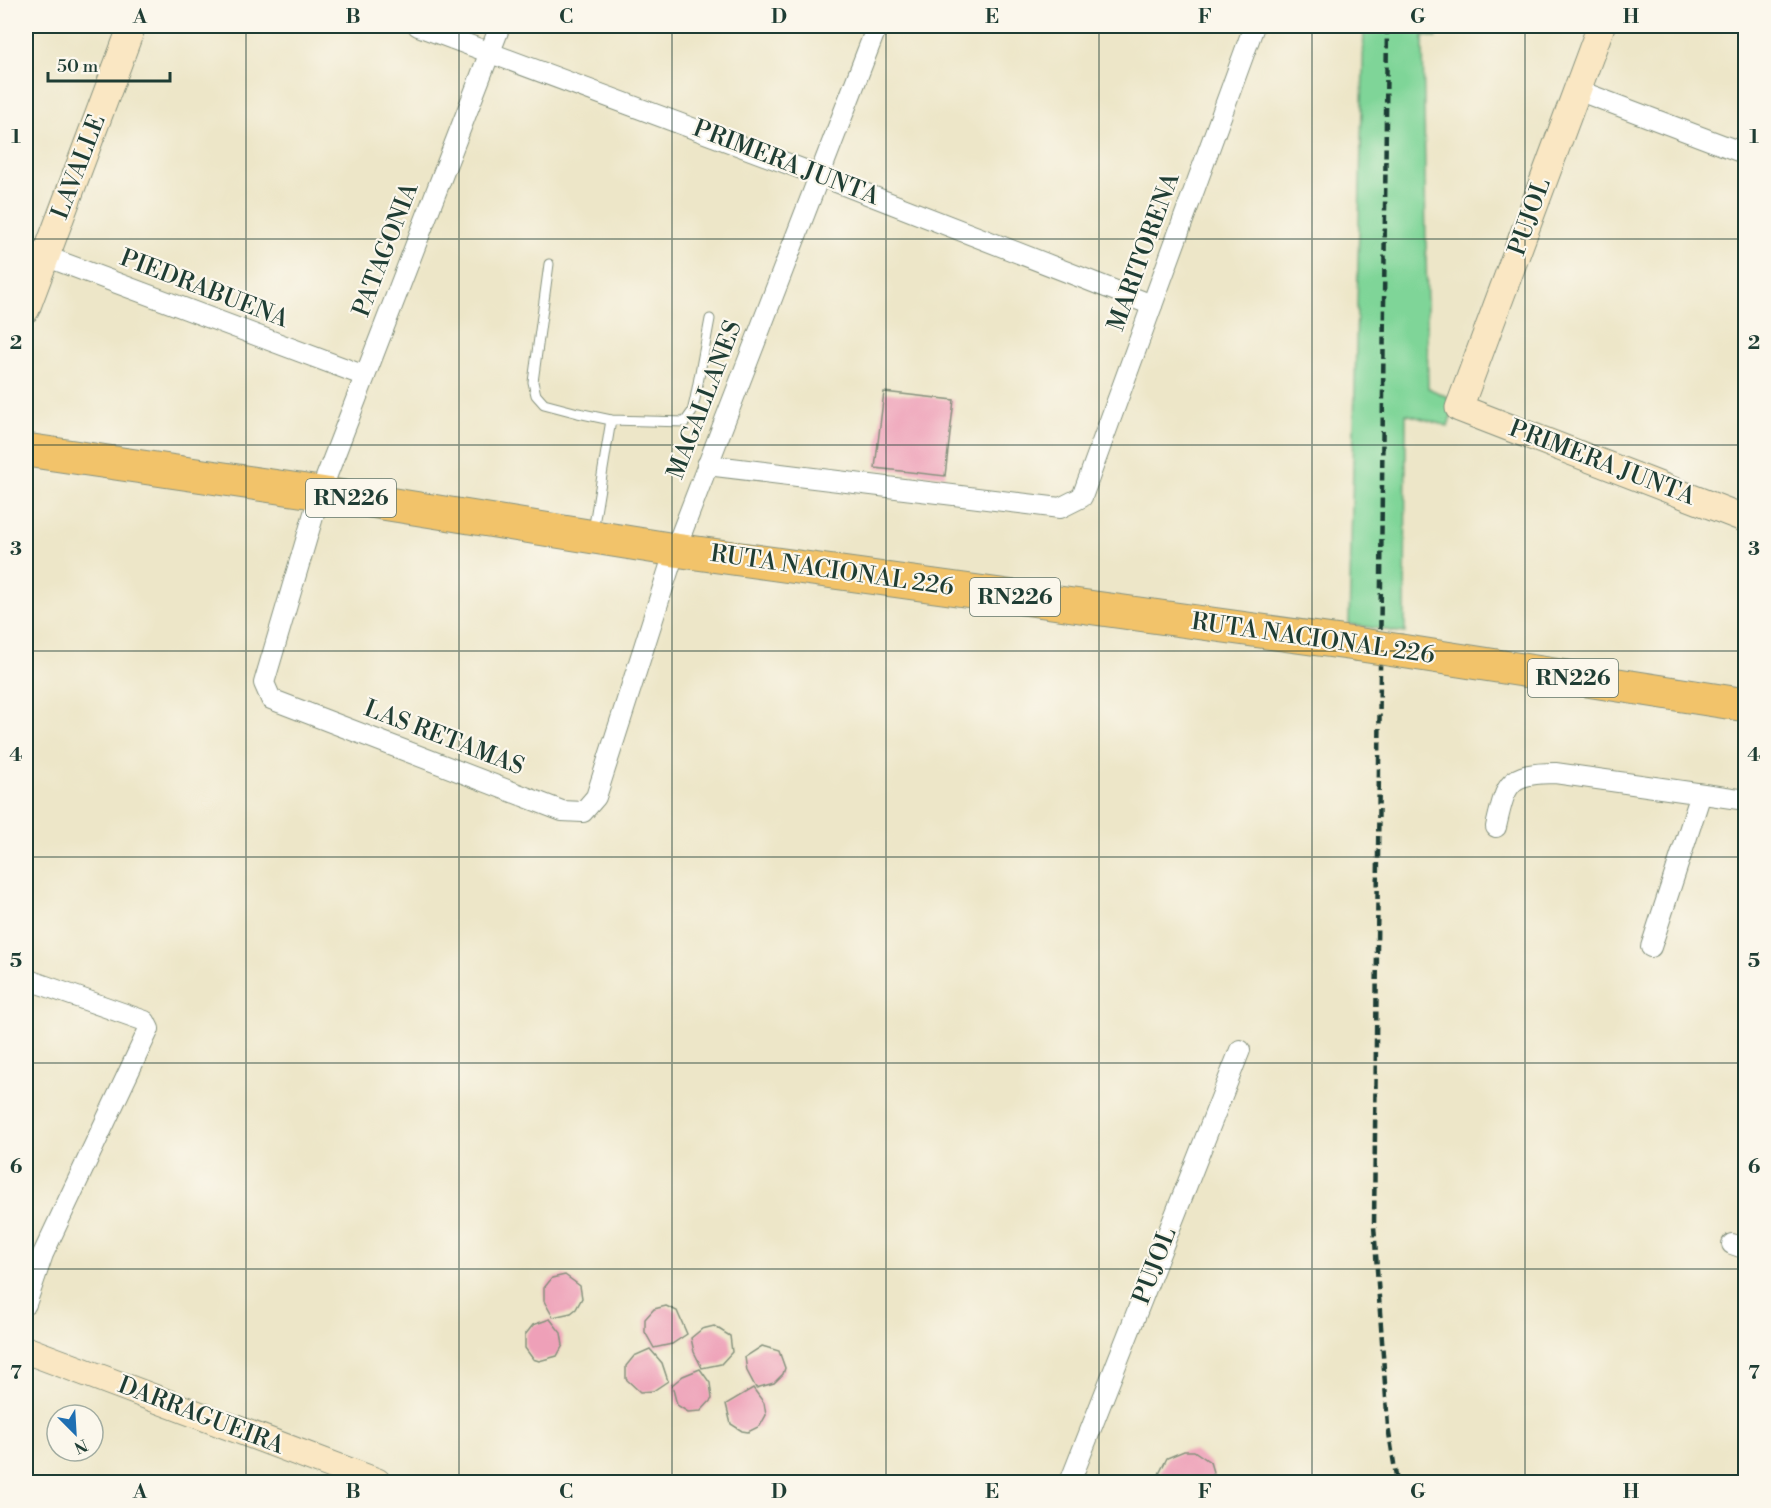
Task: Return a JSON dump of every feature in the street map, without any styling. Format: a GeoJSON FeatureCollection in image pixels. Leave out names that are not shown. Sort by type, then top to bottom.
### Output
{"type":"FeatureCollection","features":[{"type":"Feature","properties":{"kind":"highway","name":"RUTA NACIONAL 226"},"geometry":{"type":"LineString","coordinates":[[26,450],[320,493],[675,550],[1355,644],[1746,705]]}},
{"type":"Feature","properties":{"kind":"main road","name":"LAVALLE"},"geometry":{"type":"LineString","coordinates":[[26,309],[36,253],[132,26]]}},
{"type":"Feature","properties":{"kind":"main road","name":"PUJOL"},"geometry":{"type":"LineString","coordinates":[[1459,408],[1601,26]]}},
{"type":"Feature","properties":{"kind":"main road","name":"PRIMERA JUNTA"},"geometry":{"type":"LineString","coordinates":[[1459,408],[1746,519]]}},
{"type":"Feature","properties":{"kind":"main road","name":"DARRAGUEIRA"},"geometry":{"type":"LineString","coordinates":[[26,1350],[377,1482]]}},
{"type":"Feature","properties":{"kind":"street","name":"PRIMERA JUNTA"},"geometry":{"type":"LineString","coordinates":[[418,26],[818,175],[1152,305]]}},
{"type":"Feature","properties":{"kind":"street","name":"PATAGONIA"},"geometry":{"type":"LineString","coordinates":[[271,699],[264,683],[320,493],[500,26]]}},
{"type":"Feature","properties":{"kind":"street","name":"MAGALLANES"},"geometry":{"type":"LineString","coordinates":[[597,797],[675,550],[877,26]]}},
{"type":"Feature","properties":{"kind":"street","name":"MARITORENA"},"geometry":{"type":"LineString","coordinates":[[707,465],[1060,508],[1082,497],[1254,26]]}},
{"type":"Feature","properties":{"kind":"street"},"geometry":{"type":"LineString","coordinates":[[1577,90],[1746,154]]}},
{"type":"Feature","properties":{"kind":"street","name":"PIEDRABUENA"},"geometry":{"type":"LineString","coordinates":[[36,253],[365,376]]}},
{"type":"Feature","properties":{"kind":"street","name":"LAS RETAMAS"},"geometry":{"type":"LineString","coordinates":[[271,699],[562,811],[583,812],[597,797]]}},
{"type":"Feature","properties":{"kind":"street"},"geometry":{"type":"LineString","coordinates":[[1496,827],[1503,794],[1518,776],[1531,773],[1555,773],[1746,800]]}},
{"type":"Feature","properties":{"kind":"street"},"geometry":{"type":"LineString","coordinates":[[1651,947],[1701,794]]}},
{"type":"Feature","properties":{"kind":"street"},"geometry":{"type":"LineString","coordinates":[[26,979],[145,1021],[149,1029],[43,1254],[26,1304]]}},
{"type":"Feature","properties":{"kind":"street","name":"PUJOL"},"geometry":{"type":"LineString","coordinates":[[1070,1482],[1240,1050]]}},
{"type":"Feature","properties":{"kind":"lane"},"geometry":{"type":"LineString","coordinates":[[549,264],[533,382],[536,395],[544,404],[611,420],[685,422],[694,405],[710,319]]}},
{"type":"Feature","properties":{"kind":"lane"},"geometry":{"type":"LineString","coordinates":[[592,536],[611,420]]}},
{"type":"Feature","properties":{"kind":"green space"},"geometry":{"type":"Polygon","coordinates":[[[1364,26],[1436,26],[1436,38],[1423,35],[1428,388],[1456,401],[1448,426],[1406,414],[1405,633],[1349,624],[1364,26]]]}},
{"type":"Feature","properties":{"kind":"building"},"geometry":{"type":"Polygon","coordinates":[[[884,392],[954,400],[945,476],[875,468],[884,392]]]}},
{"type":"Feature","properties":{"kind":"building"},"geometry":{"type":"Polygon","coordinates":[[[565,1275],[580,1286],[582,1298],[571,1313],[553,1317],[544,1301],[544,1288],[552,1278],[565,1275]]]}},
{"type":"Feature","properties":{"kind":"building"},"geometry":{"type":"Polygon","coordinates":[[[666,1306],[677,1311],[687,1334],[672,1344],[654,1348],[645,1332],[645,1319],[654,1309],[666,1306]]]}},
{"type":"Feature","properties":{"kind":"building"},"geometry":{"type":"Polygon","coordinates":[[[550,1319],[561,1333],[563,1345],[557,1356],[539,1361],[533,1359],[525,1348],[525,1335],[533,1325],[550,1319]]]}},
{"type":"Feature","properties":{"kind":"building"},"geometry":{"type":"Polygon","coordinates":[[[714,1326],[730,1336],[732,1352],[721,1364],[702,1368],[694,1352],[691,1338],[702,1329],[714,1326]]]}},
{"type":"Feature","properties":{"kind":"building"},"geometry":{"type":"Polygon","coordinates":[[[762,1346],[779,1351],[785,1368],[783,1374],[774,1383],[756,1388],[747,1371],[745,1357],[762,1346]]]}},
{"type":"Feature","properties":{"kind":"building"},"geometry":{"type":"Polygon","coordinates":[[[650,1349],[662,1363],[668,1381],[653,1391],[640,1392],[626,1379],[626,1366],[634,1356],[650,1349]]]}},
{"type":"Feature","properties":{"kind":"building"},"geometry":{"type":"Polygon","coordinates":[[[700,1369],[710,1383],[712,1399],[701,1411],[688,1412],[677,1405],[672,1385],[683,1376],[700,1369]]]}},
{"type":"Feature","properties":{"kind":"building"},"geometry":{"type":"Polygon","coordinates":[[[753,1388],[764,1403],[766,1415],[760,1426],[748,1432],[742,1431],[731,1424],[726,1404],[753,1388]]]}},
{"type":"Feature","properties":{"kind":"building"},"geometry":{"type":"Polygon","coordinates":[[[1184,1451],[1194,1451],[1210,1462],[1216,1482],[1158,1482],[1159,1474],[1167,1458],[1184,1451]]]}},
{"type":"Feature","properties":{"kind":"railway"},"geometry":{"type":"LineString","coordinates":[[1387,26],[1374,1226],[1388,1427],[1397,1482]]}}]}
